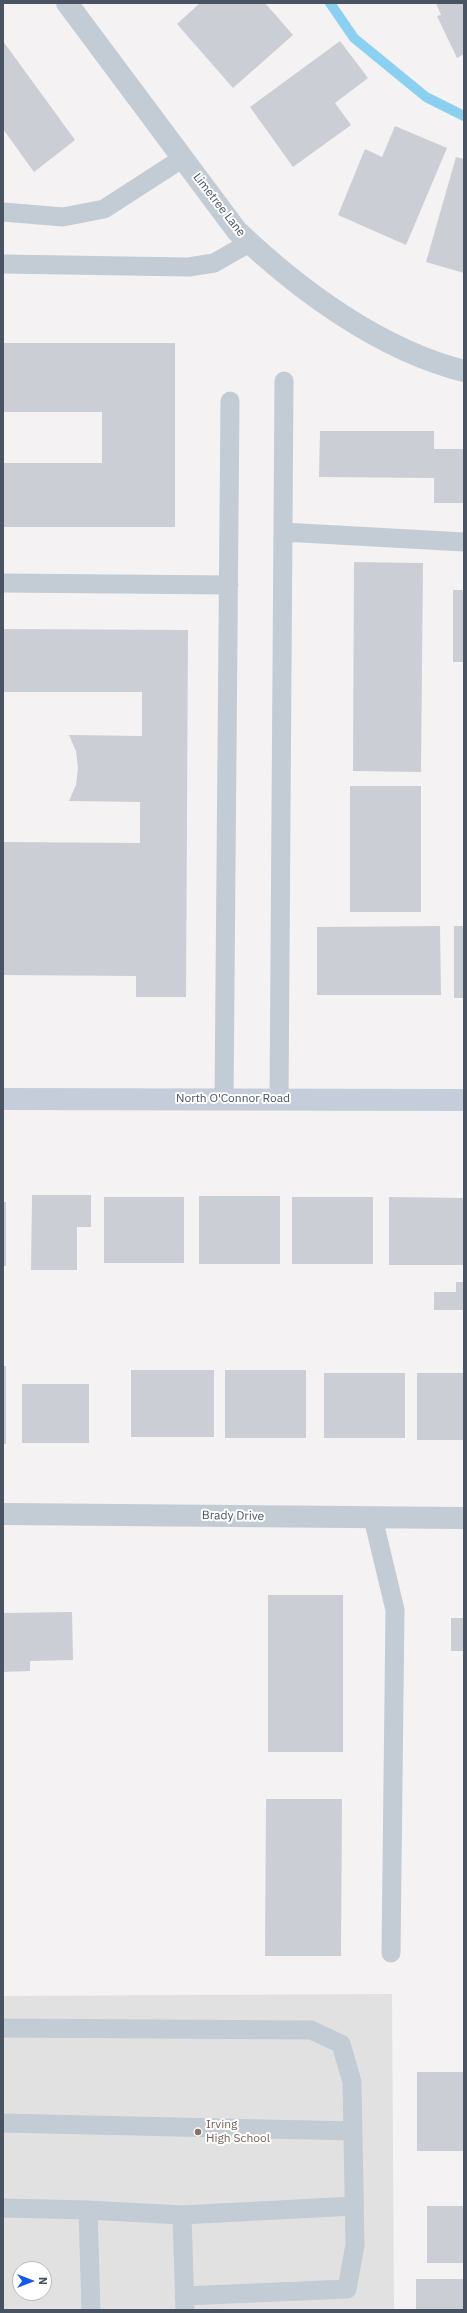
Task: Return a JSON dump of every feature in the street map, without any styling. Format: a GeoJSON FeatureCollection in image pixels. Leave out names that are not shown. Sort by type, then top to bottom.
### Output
{"type":"FeatureCollection","features":[{"type":"Feature","properties":{"kind":"main road","name":"North O'Connor Road"},"geometry":{"type":"LineString","coordinates":[[3,1099],[464,1100]]}},
{"type":"Feature","properties":{"kind":"street","name":"Limetree Lane"},"geometry":{"type":"LineString","coordinates":[[67,3],[237,231],[299,286],[368,331],[408,350],[464,371]]}},
{"type":"Feature","properties":{"kind":"street","name":"Brady Drive"},"geometry":{"type":"LineString","coordinates":[[3,1514],[464,1518]]}},
{"type":"Feature","properties":{"kind":"lane"},"geometry":{"type":"LineString","coordinates":[[3,212],[63,217],[104,209],[183,158]]}},
{"type":"Feature","properties":{"kind":"lane"},"geometry":{"type":"LineString","coordinates":[[3,264],[189,267],[214,263],[250,243]]}},
{"type":"Feature","properties":{"kind":"lane"},"geometry":{"type":"LineString","coordinates":[[279,1100],[284,381]]}},
{"type":"Feature","properties":{"kind":"lane"},"geometry":{"type":"LineString","coordinates":[[224,1100],[230,401]]}},
{"type":"Feature","properties":{"kind":"lane"},"geometry":{"type":"LineString","coordinates":[[283,532],[464,542]]}},
{"type":"Feature","properties":{"kind":"lane"},"geometry":{"type":"LineString","coordinates":[[3,583],[229,585]]}},
{"type":"Feature","properties":{"kind":"lane"},"geometry":{"type":"LineString","coordinates":[[373,1518],[395,1610],[391,1953]]}},
{"type":"Feature","properties":{"kind":"lane"},"geometry":{"type":"LineString","coordinates":[[3,2028],[311,2030],[341,2044],[352,2082],[355,2245],[347,2289],[184,2303],[182,2215]]}},
{"type":"Feature","properties":{"kind":"lane"},"geometry":{"type":"LineString","coordinates":[[3,2123],[353,2131]]}},
{"type":"Feature","properties":{"kind":"lane"},"geometry":{"type":"LineString","coordinates":[[3,2208],[88,2210],[182,2215],[354,2206]]}},
{"type":"Feature","properties":{"kind":"lane"},"geometry":{"type":"LineString","coordinates":[[88,2210],[91,2310]]}},
{"type":"Feature","properties":{"kind":"shaded area","name":"Irving High School"},"geometry":{"type":"Polygon","coordinates":[[[392,1994],[394,2310],[3,2310],[3,1996],[392,1994]]]}},
{"type":"Feature","properties":{"kind":"building"},"geometry":{"type":"Polygon","coordinates":[[[200,3],[265,3],[293,35],[233,88],[177,24],[200,3]]]}},
{"type":"Feature","properties":{"kind":"building"},"geometry":{"type":"Polygon","coordinates":[[[436,3],[464,3],[464,54],[457,58],[437,16],[441,15],[436,3]]]}},
{"type":"Feature","properties":{"kind":"building"},"geometry":{"type":"Polygon","coordinates":[[[3,41],[75,140],[34,172],[3,129],[3,41]]]}},
{"type":"Feature","properties":{"kind":"building"},"geometry":{"type":"Polygon","coordinates":[[[340,41],[368,78],[335,103],[351,125],[293,167],[250,107],[340,41]]]}},
{"type":"Feature","properties":{"kind":"building"},"geometry":{"type":"Polygon","coordinates":[[[395,126],[447,148],[406,245],[338,215],[365,149],[382,157],[395,126]]]}},
{"type":"Feature","properties":{"kind":"building"},"geometry":{"type":"Polygon","coordinates":[[[456,157],[464,159],[464,273],[426,262],[456,157]]]}},
{"type":"Feature","properties":{"kind":"building"},"geometry":{"type":"Polygon","coordinates":[[[3,343],[175,343],[175,527],[3,527],[3,463],[102,463],[102,412],[3,412],[3,343]]]}},
{"type":"Feature","properties":{"kind":"building"},"geometry":{"type":"Polygon","coordinates":[[[320,431],[434,431],[434,449],[464,449],[464,503],[434,503],[434,478],[319,477],[320,431]]]}},
{"type":"Feature","properties":{"kind":"building"},"geometry":{"type":"Polygon","coordinates":[[[354,562],[423,563],[421,772],[353,771],[354,562]]]}},
{"type":"Feature","properties":{"kind":"building"},"geometry":{"type":"Polygon","coordinates":[[[453,590],[464,590],[464,662],[453,662],[453,590]]]}},
{"type":"Feature","properties":{"kind":"building"},"geometry":{"type":"Polygon","coordinates":[[[3,629],[188,630],[186,997],[136,997],[136,976],[3,975],[3,842],[140,843],[140,802],[69,801],[76,785],[78,768],[76,751],[69,735],[142,736],[142,692],[3,692],[3,629]]]}},
{"type":"Feature","properties":{"kind":"building"},"geometry":{"type":"Polygon","coordinates":[[[350,786],[421,786],[421,912],[350,912],[350,786]]]}},
{"type":"Feature","properties":{"kind":"building"},"geometry":{"type":"Polygon","coordinates":[[[440,926],[441,995],[317,995],[317,927],[440,926]]]}},
{"type":"Feature","properties":{"kind":"building"},"geometry":{"type":"Polygon","coordinates":[[[454,926],[464,926],[464,998],[454,998],[454,926]]]}},
{"type":"Feature","properties":{"kind":"building"},"geometry":{"type":"Polygon","coordinates":[[[32,1195],[91,1195],[91,1227],[77,1227],[77,1270],[31,1270],[32,1195]]]}},
{"type":"Feature","properties":{"kind":"building"},"geometry":{"type":"Polygon","coordinates":[[[199,1196],[280,1196],[280,1264],[199,1264],[199,1196]]]}},
{"type":"Feature","properties":{"kind":"building"},"geometry":{"type":"Polygon","coordinates":[[[104,1197],[184,1197],[184,1263],[104,1263],[104,1197]]]}},
{"type":"Feature","properties":{"kind":"building"},"geometry":{"type":"Polygon","coordinates":[[[292,1197],[373,1197],[373,1264],[292,1264],[292,1197]]]}},
{"type":"Feature","properties":{"kind":"building"},"geometry":{"type":"Polygon","coordinates":[[[389,1197],[464,1198],[464,1265],[389,1265],[389,1197]]]}},
{"type":"Feature","properties":{"kind":"building"},"geometry":{"type":"Polygon","coordinates":[[[3,1202],[6,1202],[6,1266],[3,1266],[3,1202]]]}},
{"type":"Feature","properties":{"kind":"building"},"geometry":{"type":"Polygon","coordinates":[[[456,1282],[464,1282],[464,1310],[434,1310],[434,1292],[456,1292],[456,1282]]]}},
{"type":"Feature","properties":{"kind":"building"},"geometry":{"type":"Polygon","coordinates":[[[3,1366],[6,1366],[6,1444],[3,1444],[3,1366]]]}},
{"type":"Feature","properties":{"kind":"building"},"geometry":{"type":"Polygon","coordinates":[[[131,1370],[214,1370],[214,1437],[131,1437],[131,1370]]]}},
{"type":"Feature","properties":{"kind":"building"},"geometry":{"type":"Polygon","coordinates":[[[225,1370],[306,1370],[306,1438],[225,1438],[225,1370]]]}},
{"type":"Feature","properties":{"kind":"building"},"geometry":{"type":"Polygon","coordinates":[[[324,1373],[405,1373],[405,1438],[324,1438],[324,1373]]]}},
{"type":"Feature","properties":{"kind":"building"},"geometry":{"type":"Polygon","coordinates":[[[417,1373],[464,1373],[464,1440],[417,1440],[417,1373]]]}},
{"type":"Feature","properties":{"kind":"building"},"geometry":{"type":"Polygon","coordinates":[[[22,1384],[89,1384],[89,1443],[22,1443],[22,1384]]]}},
{"type":"Feature","properties":{"kind":"building"},"geometry":{"type":"Polygon","coordinates":[[[268,1595],[343,1595],[343,1752],[268,1752],[268,1595]]]}},
{"type":"Feature","properties":{"kind":"building"},"geometry":{"type":"Polygon","coordinates":[[[72,1612],[73,1660],[30,1661],[30,1671],[3,1672],[3,1613],[72,1612]]]}},
{"type":"Feature","properties":{"kind":"building"},"geometry":{"type":"Polygon","coordinates":[[[451,1618],[464,1618],[464,1651],[451,1651],[451,1618]]]}},
{"type":"Feature","properties":{"kind":"building"},"geometry":{"type":"Polygon","coordinates":[[[266,1799],[342,1799],[341,1956],[265,1956],[266,1799]]]}},
{"type":"Feature","properties":{"kind":"building"},"geometry":{"type":"Polygon","coordinates":[[[417,2072],[464,2072],[464,2151],[417,2151],[417,2072]]]}},
{"type":"Feature","properties":{"kind":"building"},"geometry":{"type":"Polygon","coordinates":[[[427,2206],[464,2206],[464,2263],[427,2263],[427,2206]]]}},
{"type":"Feature","properties":{"kind":"building"},"geometry":{"type":"Polygon","coordinates":[[[416,2279],[464,2279],[464,2310],[416,2310],[416,2279]]]}},
{"type":"Feature","properties":{"kind":"waterway"},"geometry":{"type":"LineString","coordinates":[[330,3],[354,38],[426,97],[464,116]]}},
{"type":"Feature","properties":{"kind":"place","name":"Irving High School"},"geometry":{"type":"Point","coordinates":[198,2132]}}]}
